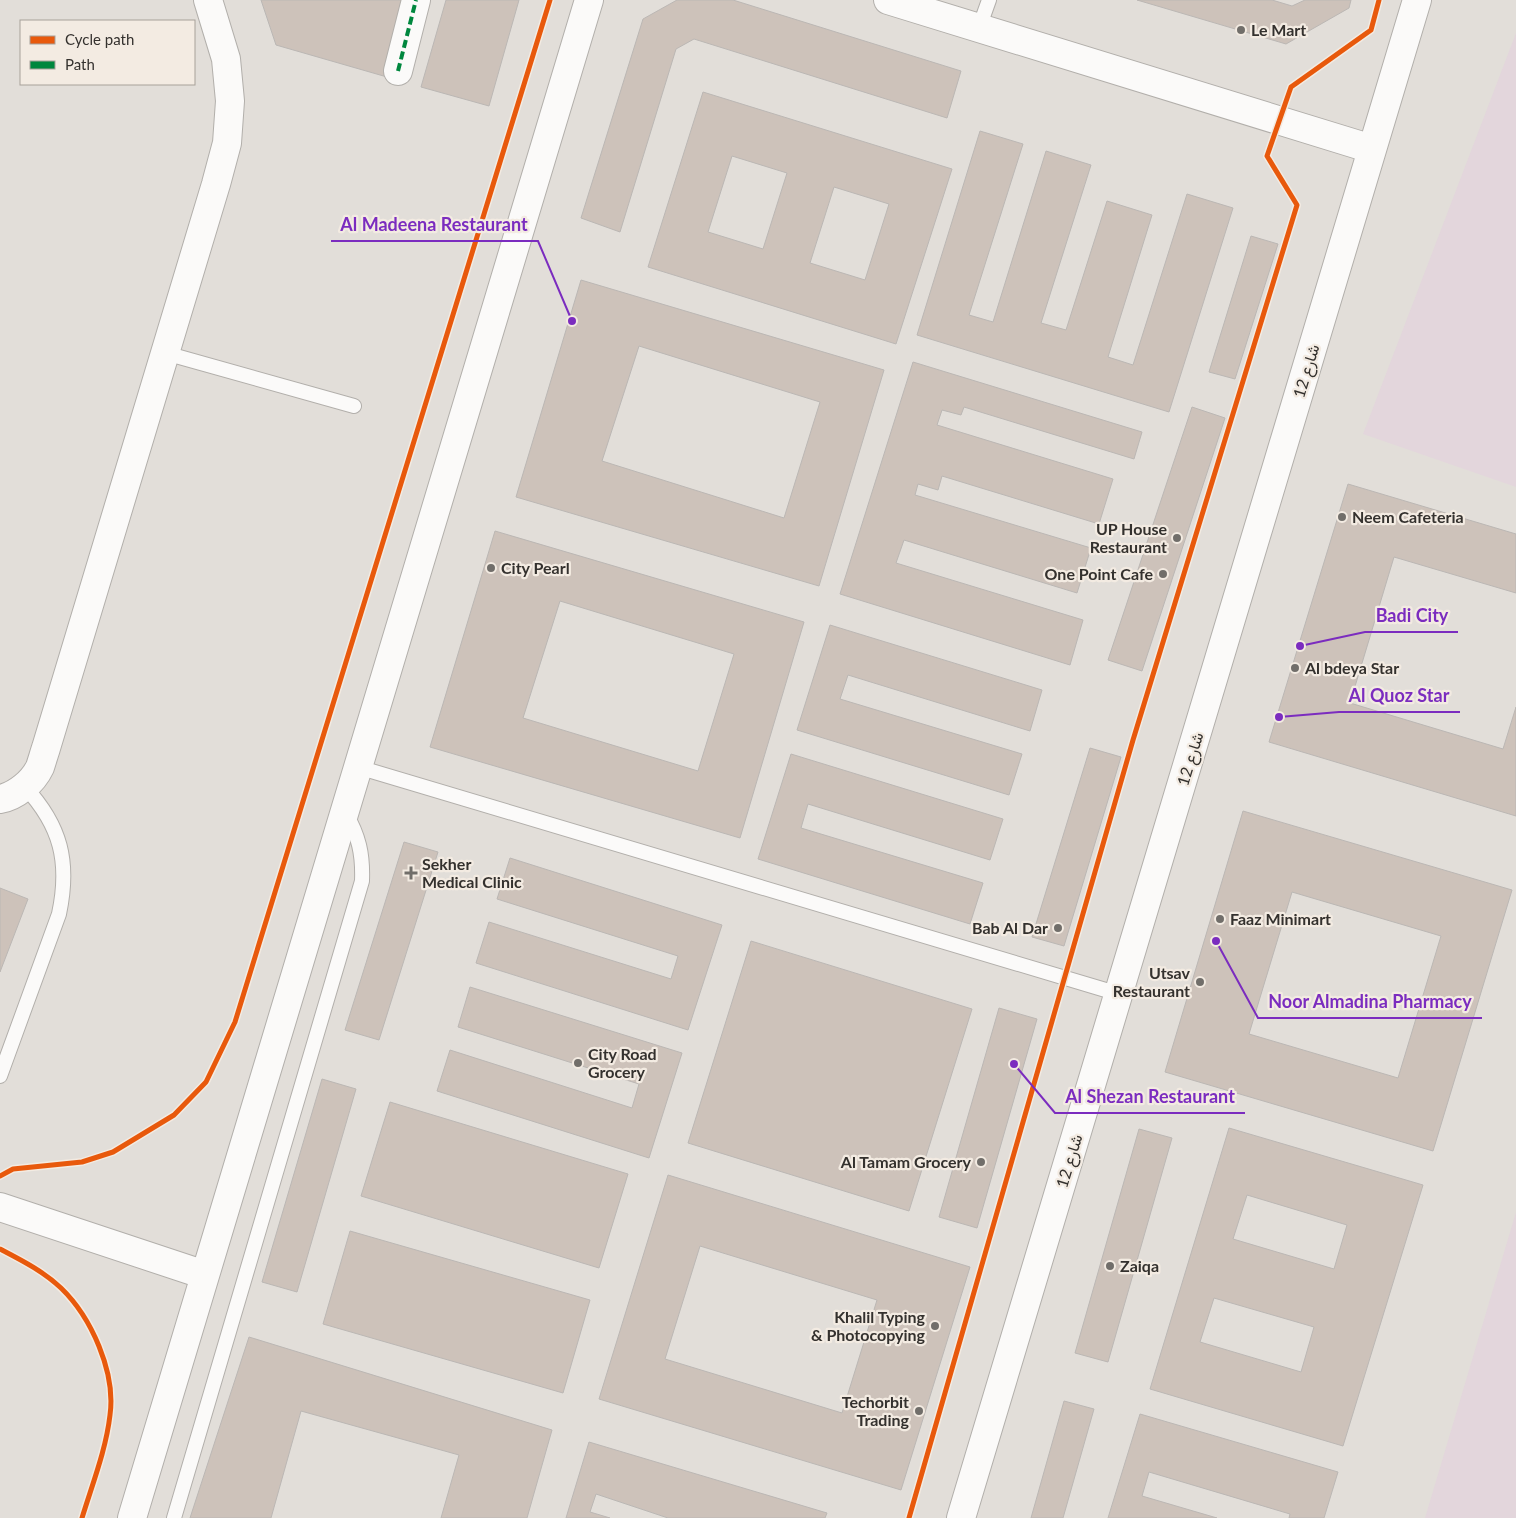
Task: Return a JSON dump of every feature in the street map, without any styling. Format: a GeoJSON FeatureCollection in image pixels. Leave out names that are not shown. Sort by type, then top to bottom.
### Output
{"type":"FeatureCollection","features":[{"type":"Feature","properties":{"kind":"street"},"geometry":{"type":"LineString","coordinates":[[0,799],[24,787],[39,769],[227,143],[230,101],[226,59],[208,0]]}},
{"type":"Feature","properties":{"kind":"street"},"geometry":{"type":"LineString","coordinates":[[398,71],[416,0]]}},
{"type":"Feature","properties":{"kind":"street"},"geometry":{"type":"LineString","coordinates":[[132,1518],[589,0]]}},
{"type":"Feature","properties":{"kind":"street"},"geometry":{"type":"LineString","coordinates":[[888,0],[1372,149]]}},
{"type":"Feature","properties":{"kind":"street","name":"شارع 12"},"geometry":{"type":"LineString","coordinates":[[961,1518],[1417,0]]}},
{"type":"Feature","properties":{"kind":"street"},"geometry":{"type":"LineString","coordinates":[[0,1207],[205,1275]]}},
{"type":"Feature","properties":{"kind":"lane"},"geometry":{"type":"LineString","coordinates":[[979,28],[989,0]]}},
{"type":"Feature","properties":{"kind":"lane"},"geometry":{"type":"LineString","coordinates":[[165,353],[354,406]]}},
{"type":"Feature","properties":{"kind":"lane"},"geometry":{"type":"LineString","coordinates":[[358,767],[1119,994]]}},
{"type":"Feature","properties":{"kind":"lane"},"geometry":{"type":"LineString","coordinates":[[0,1076],[59,914],[63,894],[63,864],[57,836],[49,818],[38,801],[24,787]]}},
{"type":"Feature","properties":{"kind":"lane"},"geometry":{"type":"LineString","coordinates":[[174,1518],[362,881],[363,862],[360,844],[354,827],[345,811]]}},
{"type":"Feature","properties":{"kind":"shaded area"},"geometry":{"type":"Polygon","coordinates":[[[1516,33],[1516,487],[1363,434],[1516,33]]]}},
{"type":"Feature","properties":{"kind":"shaded area"},"geometry":{"type":"Polygon","coordinates":[[[1516,1212],[1516,1518],[1425,1518],[1516,1212]]]}},
{"type":"Feature","properties":{"kind":"building"},"geometry":{"type":"Polygon","coordinates":[[[261,0],[401,0],[409,2],[387,77],[276,45],[261,0]]]}},
{"type":"Feature","properties":{"kind":"building"},"geometry":{"type":"Polygon","coordinates":[[[446,0],[519,0],[489,106],[421,87],[446,0]]]}},
{"type":"Feature","properties":{"kind":"building"},"geometry":{"type":"Polygon","coordinates":[[[677,0],[733,0],[961,71],[947,118],[694,39],[676,49],[620,232],[581,218],[643,19],[677,0]]]}},
{"type":"Feature","properties":{"kind":"building"},"geometry":{"type":"Polygon","coordinates":[[[1137,0],[1272,0],[1292,6],[1305,0],[1351,0],[1349,8],[1286,44],[1137,0]]]}},
{"type":"Feature","properties":{"kind":"building"},"geometry":{"type":"Polygon","coordinates":[[[703,92],[952,169],[896,344],[648,267],[703,92]],[[732,156],[708,232],[763,249],[787,173],[732,156]],[[834,187],[810,263],[865,280],[889,204],[834,187]]]}},
{"type":"Feature","properties":{"kind":"building"},"geometry":{"type":"Polygon","coordinates":[[[980,131],[1023,144],[969,315],[993,322],[1046,151],[1091,165],[1041,323],[1066,330],[1107,201],[1152,215],[1108,357],[1133,365],[1187,194],[1233,208],[1169,412],[917,335],[980,131]]]}},
{"type":"Feature","properties":{"kind":"building"},"geometry":{"type":"Polygon","coordinates":[[[1251,236],[1278,244],[1235,379],[1209,372],[1251,236]]]}},
{"type":"Feature","properties":{"kind":"building"},"geometry":{"type":"Polygon","coordinates":[[[581,280],[884,370],[819,586],[516,497],[581,280]],[[639,346],[602,461],[784,518],[820,402],[639,346]]]}},
{"type":"Feature","properties":{"kind":"building"},"geometry":{"type":"Polygon","coordinates":[[[913,362],[1142,432],[1134,459],[964,407],[961,415],[942,410],[937,425],[1113,479],[1099,524],[942,476],[938,490],[918,484],[915,495],[1091,548],[1077,593],[904,540],[896,563],[1083,620],[1070,665],[840,594],[913,362]]]}},
{"type":"Feature","properties":{"kind":"building"},"geometry":{"type":"Polygon","coordinates":[[[1192,407],[1225,418],[1142,671],[1108,660],[1192,407]]]}},
{"type":"Feature","properties":{"kind":"building"},"geometry":{"type":"Polygon","coordinates":[[[1348,484],[1516,534],[1516,593],[1394,557],[1350,703],[1503,749],[1516,707],[1516,816],[1269,742],[1348,484]]]}},
{"type":"Feature","properties":{"kind":"building"},"geometry":{"type":"Polygon","coordinates":[[[495,531],[804,622],[740,838],[430,747],[495,531]],[[560,601],[523,718],[698,771],[734,654],[560,601]]]}},
{"type":"Feature","properties":{"kind":"building"},"geometry":{"type":"Polygon","coordinates":[[[830,625],[1042,690],[1030,731],[848,675],[840,699],[1022,754],[1009,795],[797,730],[830,625]]]}},
{"type":"Feature","properties":{"kind":"building"},"geometry":{"type":"Polygon","coordinates":[[[1090,748],[1121,757],[1064,946],[1032,937],[1090,748]]]}},
{"type":"Feature","properties":{"kind":"building"},"geometry":{"type":"Polygon","coordinates":[[[791,754],[1003,819],[990,860],[808,804],[801,828],[983,883],[970,924],[758,859],[791,754]]]}},
{"type":"Feature","properties":{"kind":"building"},"geometry":{"type":"Polygon","coordinates":[[[1243,811],[1512,890],[1433,1151],[1165,1072],[1243,811]],[[1292,892],[1249,1034],[1398,1078],[1441,936],[1292,892]]]}},
{"type":"Feature","properties":{"kind":"building"},"geometry":{"type":"Polygon","coordinates":[[[404,842],[438,852],[379,1040],[345,1030],[404,842]]]}},
{"type":"Feature","properties":{"kind":"building"},"geometry":{"type":"Polygon","coordinates":[[[510,858],[722,925],[688,1030],[476,963],[489,922],[671,979],[678,956],[497,899],[510,858]]]}},
{"type":"Feature","properties":{"kind":"building"},"geometry":{"type":"Polygon","coordinates":[[[0,888],[28,899],[0,972],[0,888]]]}},
{"type":"Feature","properties":{"kind":"building"},"geometry":{"type":"Polygon","coordinates":[[[751,941],[972,1009],[909,1211],[688,1143],[751,941]]]}},
{"type":"Feature","properties":{"kind":"building"},"geometry":{"type":"Polygon","coordinates":[[[470,987],[682,1053],[649,1158],[437,1091],[450,1050],[632,1108],[639,1084],[458,1027],[470,987]]]}},
{"type":"Feature","properties":{"kind":"building"},"geometry":{"type":"Polygon","coordinates":[[[999,1008],[1037,1019],[977,1228],[939,1217],[999,1008]]]}},
{"type":"Feature","properties":{"kind":"building"},"geometry":{"type":"Polygon","coordinates":[[[322,1079],[356,1089],[297,1292],[262,1282],[322,1079]]]}},
{"type":"Feature","properties":{"kind":"building"},"geometry":{"type":"Polygon","coordinates":[[[390,1102],[628,1174],[599,1268],[361,1196],[390,1102]]]}},
{"type":"Feature","properties":{"kind":"building"},"geometry":{"type":"Polygon","coordinates":[[[1229,1128],[1423,1185],[1343,1446],[1150,1389],[1229,1128]],[[1247,1195],[1233,1239],[1334,1269],[1347,1225],[1247,1195]],[[1214,1298],[1200,1342],[1301,1372],[1314,1327],[1214,1298]]]}},
{"type":"Feature","properties":{"kind":"building"},"geometry":{"type":"Polygon","coordinates":[[[1139,1129],[1172,1138],[1108,1362],[1075,1353],[1139,1129]]]}},
{"type":"Feature","properties":{"kind":"building"},"geometry":{"type":"Polygon","coordinates":[[[668,1175],[970,1267],[901,1490],[599,1399],[668,1175]],[[700,1246],[665,1359],[842,1413],[877,1300],[700,1246]]]}},
{"type":"Feature","properties":{"kind":"building"},"geometry":{"type":"Polygon","coordinates":[[[350,1231],[590,1300],[563,1393],[323,1324],[350,1231]]]}},
{"type":"Feature","properties":{"kind":"building"},"geometry":{"type":"Polygon","coordinates":[[[249,1337],[552,1430],[527,1518],[441,1518],[459,1455],[301,1411],[271,1518],[190,1518],[249,1337]]]}},
{"type":"Feature","properties":{"kind":"building"},"geometry":{"type":"Polygon","coordinates":[[[1064,1401],[1094,1409],[1063,1518],[1031,1518],[1064,1401]]]}},
{"type":"Feature","properties":{"kind":"building"},"geometry":{"type":"Polygon","coordinates":[[[1140,1414],[1338,1472],[1324,1518],[1289,1518],[1290,1514],[1149,1472],[1142,1496],[1217,1518],[1108,1518],[1140,1414]]]}},
{"type":"Feature","properties":{"kind":"building"},"geometry":{"type":"Polygon","coordinates":[[[589,1442],[827,1513],[825,1518],[668,1518],[596,1494],[590,1512],[610,1518],[566,1518],[589,1442]]]}},
{"type":"Feature","properties":{"kind":"marked path"},"geometry":{"type":"LineString","coordinates":[[398,71],[416,0]]}},
{"type":"Feature","properties":{"kind":"cycle path"},"geometry":{"type":"LineString","coordinates":[[0,1176],[13,1169],[82,1162],[113,1152],[174,1115],[206,1082],[235,1022],[550,0]]}},
{"type":"Feature","properties":{"kind":"cycle path"},"geometry":{"type":"LineString","coordinates":[[909,1518],[1133,740],[1297,205],[1267,156],[1291,87],[1371,30],[1379,0]]}},
{"type":"Feature","properties":{"kind":"cycle path"},"geometry":{"type":"LineString","coordinates":[[0,1249],[39,1271],[61,1288],[72,1300],[91,1330],[105,1364],[111,1398],[110,1415],[102,1454],[82,1518]]}},
{"type":"Feature","properties":{"kind":"place","name":"Le Mart"},"geometry":{"type":"Point","coordinates":[1241,30]}},
{"type":"Feature","properties":{"kind":"place","name":"Al Madeena Restaurant"},"geometry":{"type":"Point","coordinates":[572,321]}},
{"type":"Feature","properties":{"kind":"place","name":"Neem Cafeteria"},"geometry":{"type":"Point","coordinates":[1342,517]}},
{"type":"Feature","properties":{"kind":"place","name":"UP House Restaurant"},"geometry":{"type":"Point","coordinates":[1177,538]}},
{"type":"Feature","properties":{"kind":"place","name":"City Pearl"},"geometry":{"type":"Point","coordinates":[491,568]}},
{"type":"Feature","properties":{"kind":"place","name":"One Point Cafe"},"geometry":{"type":"Point","coordinates":[1163,574]}},
{"type":"Feature","properties":{"kind":"place","name":"Badi City"},"geometry":{"type":"Point","coordinates":[1300,646]}},
{"type":"Feature","properties":{"kind":"place","name":"Al bdeya Star"},"geometry":{"type":"Point","coordinates":[1295,668]}},
{"type":"Feature","properties":{"kind":"place","name":"Al Quoz Star"},"geometry":{"type":"Point","coordinates":[1279,717]}},
{"type":"Feature","properties":{"kind":"place","name":"Sekher Medical Clinic"},"geometry":{"type":"Point","coordinates":[411,873]}},
{"type":"Feature","properties":{"kind":"place","name":"Faaz Minimart"},"geometry":{"type":"Point","coordinates":[1220,919]}},
{"type":"Feature","properties":{"kind":"place","name":"Bab Al Dar"},"geometry":{"type":"Point","coordinates":[1058,928]}},
{"type":"Feature","properties":{"kind":"place","name":"Noor Almadina Pharmacy"},"geometry":{"type":"Point","coordinates":[1216,941]}},
{"type":"Feature","properties":{"kind":"place","name":"Utsav Restaurant"},"geometry":{"type":"Point","coordinates":[1200,982]}},
{"type":"Feature","properties":{"kind":"place","name":"City Road Grocery"},"geometry":{"type":"Point","coordinates":[578,1063]}},
{"type":"Feature","properties":{"kind":"place","name":"Al Shezan Restaurant"},"geometry":{"type":"Point","coordinates":[1014,1064]}},
{"type":"Feature","properties":{"kind":"place","name":"Al Tamam Grocery"},"geometry":{"type":"Point","coordinates":[981,1162]}},
{"type":"Feature","properties":{"kind":"place","name":"Zaiqa"},"geometry":{"type":"Point","coordinates":[1110,1266]}},
{"type":"Feature","properties":{"kind":"place","name":"Khalil Typing & Photocopying"},"geometry":{"type":"Point","coordinates":[935,1326]}},
{"type":"Feature","properties":{"kind":"place","name":"Techorbit Trading"},"geometry":{"type":"Point","coordinates":[919,1411]}}]}
